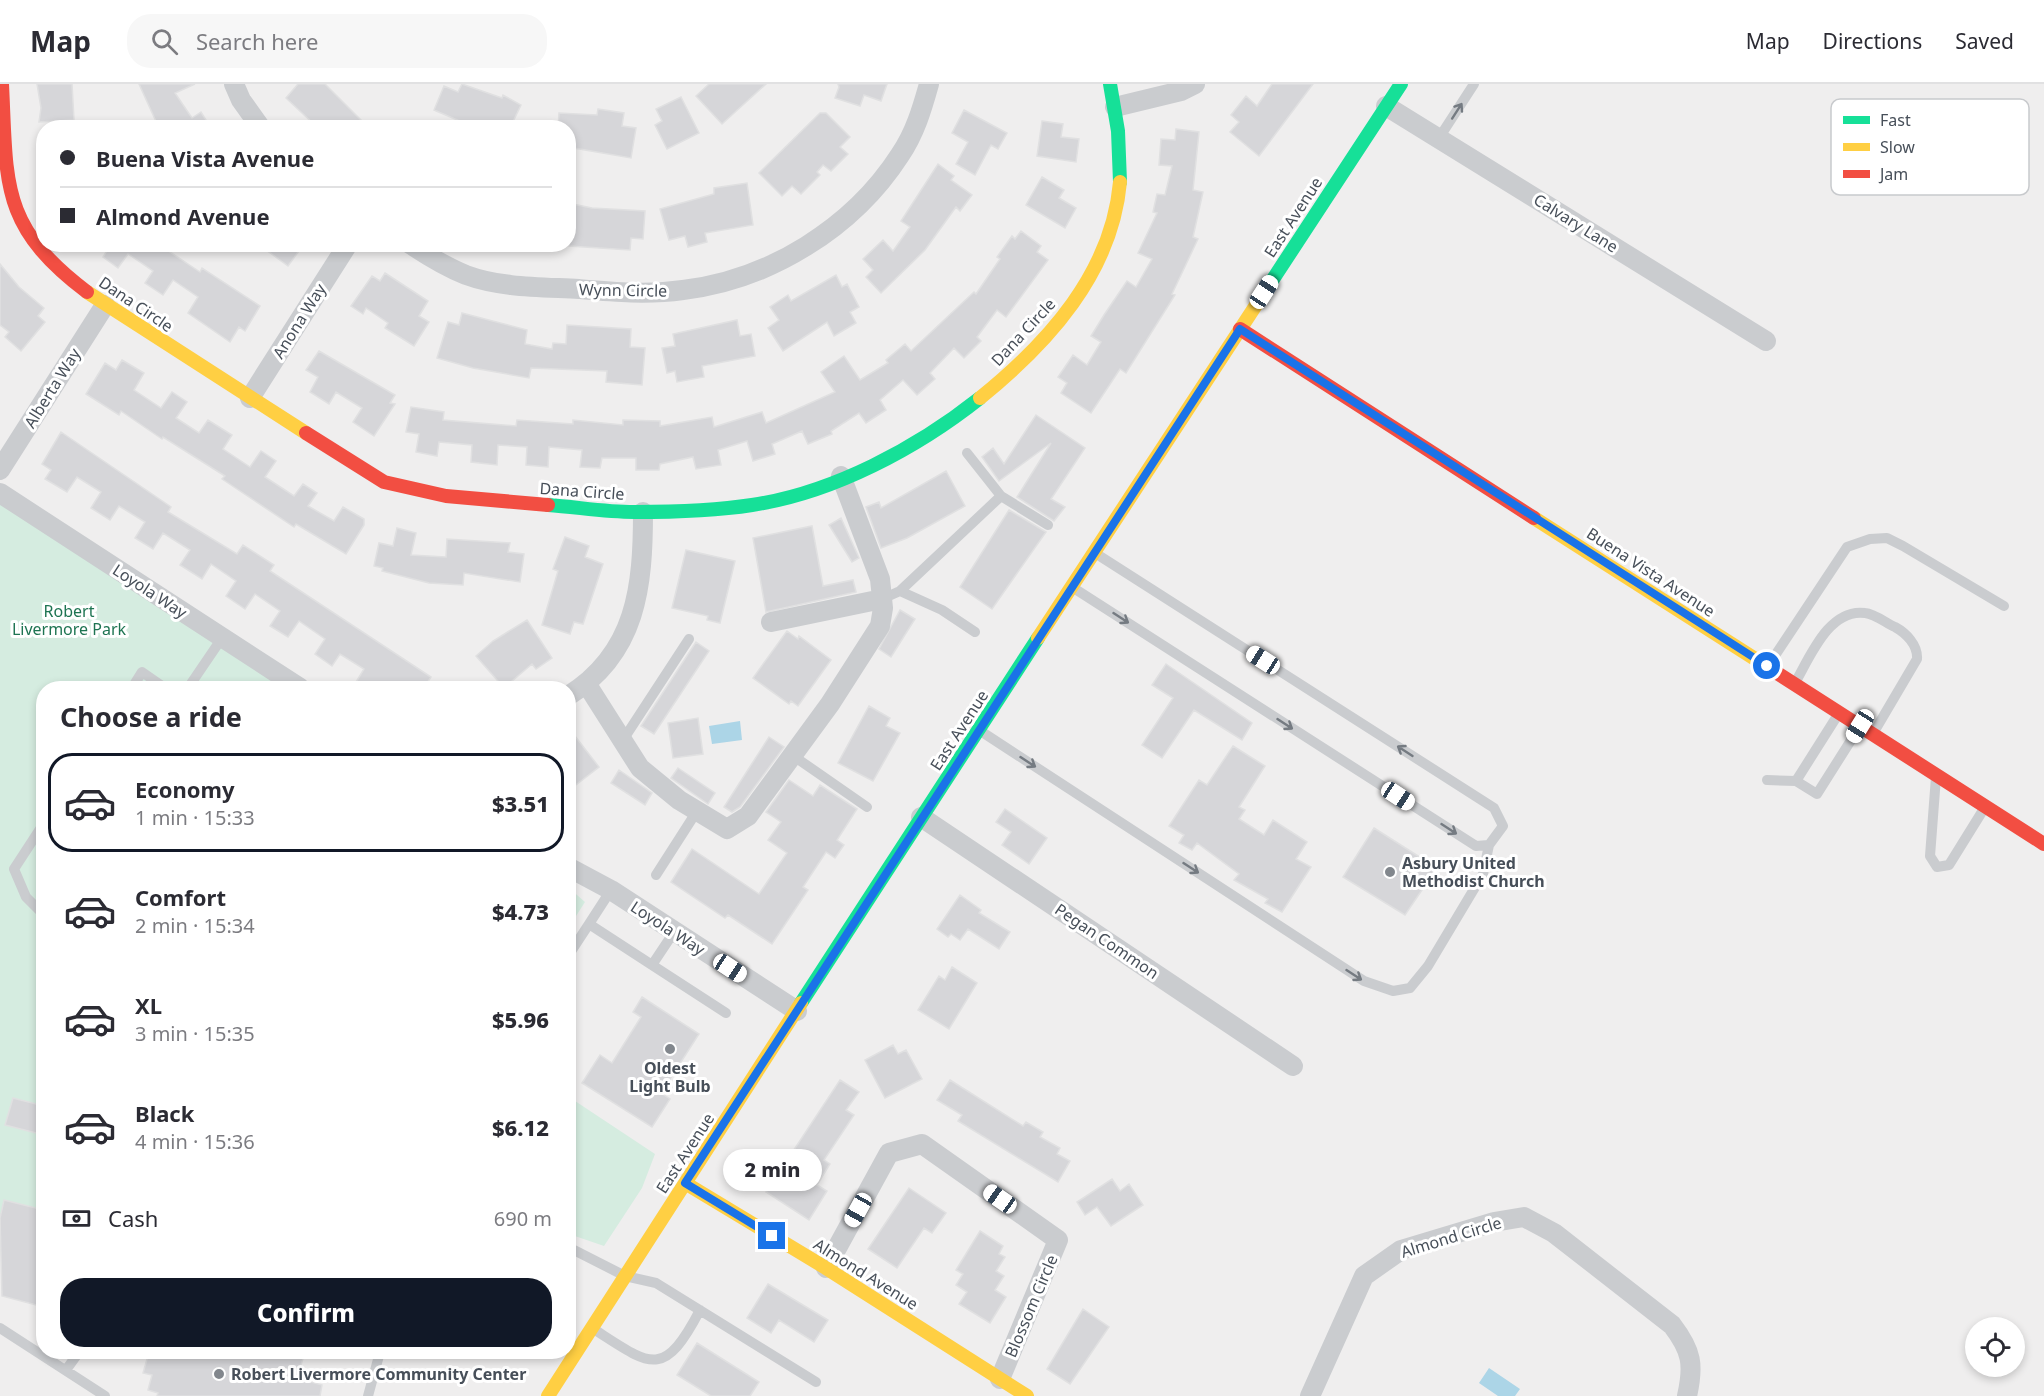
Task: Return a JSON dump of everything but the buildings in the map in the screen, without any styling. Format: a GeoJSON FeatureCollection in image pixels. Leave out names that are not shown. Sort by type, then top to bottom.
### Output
{"type":"FeatureCollection","features":[{"type":"Feature","properties":{"kind":"street","name":"Dana Circle"},"geometry":{"type":"LineString","coordinates":[[2,84],[10,194],[22,228],[36,246]]}},
{"type":"Feature","properties":{"kind":"street"},"geometry":{"type":"LineString","coordinates":[[234,84],[241,100],[255,120]]}},
{"type":"Feature","properties":{"kind":"street","name":"Wynn Circle"},"geometry":{"type":"LineString","coordinates":[[424,252],[468,276],[502,284],[639,293],[684,290],[729,282],[781,262],[807,246],[824,235],[867,197],[900,156],[918,121],[929,84]]}},
{"type":"Feature","properties":{"kind":"street","name":"Dana Circle"},"geometry":{"type":"LineString","coordinates":[[41,252],[67,277],[105,305],[384,482],[416,493],[449,498],[643,512],[753,505],[875,464],[936,432],[990,390],[1037,344],[1078,296],[1100,258],[1116,213],[1121,158],[1110,84]]}},
{"type":"Feature","properties":{"kind":"street"},"geometry":{"type":"LineString","coordinates":[[1115,107],[1181,91],[1195,84]]}},
{"type":"Feature","properties":{"kind":"street","name":"East Avenue"},"geometry":{"type":"LineString","coordinates":[[576,1353],[921,817],[1401,84]]}},
{"type":"Feature","properties":{"kind":"street","name":"Calvary Lane"},"geometry":{"type":"LineString","coordinates":[[1386,106],[1766,340]]}},
{"type":"Feature","properties":{"kind":"street","name":"Anona Way"},"geometry":{"type":"LineString","coordinates":[[250,398],[343,252]]}},
{"type":"Feature","properties":{"kind":"street","name":"Alberta Way"},"geometry":{"type":"LineString","coordinates":[[0,471],[105,305]]}},
{"type":"Feature","properties":{"kind":"street","name":"Buena Vista Avenue"},"geometry":{"type":"LineString","coordinates":[[1240,329],[2044,844]]}},
{"type":"Feature","properties":{"kind":"street"},"geometry":{"type":"LineString","coordinates":[[841,476],[880,579],[891,595]]}},
{"type":"Feature","properties":{"kind":"street","name":"Loyola Way"},"geometry":{"type":"LineString","coordinates":[[0,493],[289,681]]}},
{"type":"Feature","properties":{"kind":"street"},"geometry":{"type":"LineString","coordinates":[[576,690],[604,665],[625,636],[636,605],[643,557],[643,512]]}},
{"type":"Feature","properties":{"kind":"street"},"geometry":{"type":"LineString","coordinates":[[771,622],[891,595]]}},
{"type":"Feature","properties":{"kind":"street"},"geometry":{"type":"LineString","coordinates":[[586,683],[640,768],[697,811],[727,829],[748,816],[830,704],[880,626],[891,595]]}},
{"type":"Feature","properties":{"kind":"street","name":"Pegan Common"},"geometry":{"type":"LineString","coordinates":[[921,817],[1293,1066]]}},
{"type":"Feature","properties":{"kind":"street","name":"Loyola Way"},"geometry":{"type":"LineString","coordinates":[[576,871],[611,891],[797,1011]]}},
{"type":"Feature","properties":{"kind":"street","name":"Blossom Circle"},"geometry":{"type":"LineString","coordinates":[[826,1268],[889,1153],[922,1144],[1058,1240],[1000,1379]]}},
{"type":"Feature","properties":{"kind":"street","name":"Almond Avenue"},"geometry":{"type":"LineString","coordinates":[[685,1183],[826,1268],[1027,1396]]}},
{"type":"Feature","properties":{"kind":"street","name":"Almond Circle"},"geometry":{"type":"LineString","coordinates":[[1310,1396],[1364,1276],[1401,1250],[1494,1222],[1524,1217],[1554,1233],[1672,1325],[1685,1341],[1693,1369],[1687,1396]]}},
{"type":"Feature","properties":{"kind":"street","name":"East Avenue"},"geometry":{"type":"LineString","coordinates":[[548,1396],[572,1359]]}},
{"type":"Feature","properties":{"kind":"lane"},"geometry":{"type":"LineString","coordinates":[[1439,138],[1474,84]]}},
{"type":"Feature","properties":{"kind":"lane"},"geometry":{"type":"LineString","coordinates":[[967,453],[1001,496],[1048,525]]}},
{"type":"Feature","properties":{"kind":"lane"},"geometry":{"type":"LineString","coordinates":[[891,595],[1001,496]]}},
{"type":"Feature","properties":{"kind":"lane"},"geometry":{"type":"LineString","coordinates":[[1767,666],[1847,547],[1870,538],[1887,538],[1903,546],[2004,606]]}},
{"type":"Feature","properties":{"kind":"lane"},"geometry":{"type":"LineString","coordinates":[[978,730],[1364,981],[1393,991],[1410,988],[1428,966],[1483,874],[1489,845],[1503,826],[1494,808],[1095,553]]}},
{"type":"Feature","properties":{"kind":"lane"},"geometry":{"type":"LineString","coordinates":[[1072,587],[1476,846],[1489,845]]}},
{"type":"Feature","properties":{"kind":"lane"},"geometry":{"type":"LineString","coordinates":[[891,595],[942,610],[975,632]]}},
{"type":"Feature","properties":{"kind":"lane"},"geometry":{"type":"LineString","coordinates":[[1795,684],[1831,627],[1847,614],[1867,613],[1899,629],[1918,651],[1917,659],[1873,734]]}},
{"type":"Feature","properties":{"kind":"lane"},"geometry":{"type":"LineString","coordinates":[[193,681],[222,638]]}},
{"type":"Feature","properties":{"kind":"lane"},"geometry":{"type":"LineString","coordinates":[[623,740],[689,639]]}},
{"type":"Feature","properties":{"kind":"lane"},"geometry":{"type":"LineString","coordinates":[[136,681],[142,672],[155,681]]}},
{"type":"Feature","properties":{"kind":"lane"},"geometry":{"type":"LineString","coordinates":[[1796,781],[1840,712]]}},
{"type":"Feature","properties":{"kind":"lane"},"geometry":{"type":"LineString","coordinates":[[1767,780],[1796,781],[1817,794],[1860,726]]}},
{"type":"Feature","properties":{"kind":"lane"},"geometry":{"type":"LineString","coordinates":[[792,755],[867,807]]}},
{"type":"Feature","properties":{"kind":"lane"},"geometry":{"type":"LineString","coordinates":[[1936,774],[1930,856],[1937,867],[1949,866],[1986,806]]}},
{"type":"Feature","properties":{"kind":"lane"},"geometry":{"type":"LineString","coordinates":[[656,875],[697,811]]}},
{"type":"Feature","properties":{"kind":"lane"},"geometry":{"type":"LineString","coordinates":[[36,835],[14,869],[26,897],[36,907]]}},
{"type":"Feature","properties":{"kind":"lane"},"geometry":{"type":"LineString","coordinates":[[576,944],[611,891]]}},
{"type":"Feature","properties":{"kind":"lane"},"geometry":{"type":"LineString","coordinates":[[589,924],[726,1013]]}},
{"type":"Feature","properties":{"kind":"lane"},"geometry":{"type":"LineString","coordinates":[[652,965],[674,932]]}},
{"type":"Feature","properties":{"kind":"lane"},"geometry":{"type":"LineString","coordinates":[[576,1251],[625,1276],[656,1283],[816,1382]]}},
{"type":"Feature","properties":{"kind":"lane"},"geometry":{"type":"LineString","coordinates":[[592,1328],[638,1357],[656,1360],[672,1353],[686,1337],[700,1310]]}},
{"type":"Feature","properties":{"kind":"lane"},"geometry":{"type":"LineString","coordinates":[[0,1328],[36,1351]]}},
{"type":"Feature","properties":{"kind":"lane"},"geometry":{"type":"LineString","coordinates":[[49,1359],[105,1396]]}},
{"type":"Feature","properties":{"kind":"lane"},"geometry":{"type":"LineString","coordinates":[[66,1370],[74,1359]]}},
{"type":"Feature","properties":{"kind":"lane"},"geometry":{"type":"LineString","coordinates":[[368,1396],[378,1359]]}},
{"type":"Feature","properties":{"kind":"green space","name":"Robert Livermore Park"},"geometry":{"type":"Polygon","coordinates":[[[0,493],[289,681],[36,681],[36,1104],[13,1098],[6,1125],[36,1133],[36,1208],[5,1201],[0,1218],[0,493]]]}},
{"type":"Feature","properties":{"kind":"green space"},"geometry":{"type":"Polygon","coordinates":[[[576,894],[585,902],[576,916],[576,894]]]}},
{"type":"Feature","properties":{"kind":"green space"},"geometry":{"type":"Polygon","coordinates":[[[576,1102],[655,1154],[642,1188],[604,1246],[576,1236],[576,1102]]]}},
{"type":"Feature","properties":{"kind":"water"},"geometry":{"type":"Polygon","coordinates":[[[740,721],[742,740],[712,744],[709,726],[740,721]]]}},
{"type":"Feature","properties":{"kind":"water"},"geometry":{"type":"Polygon","coordinates":[[[1489,1368],[1520,1389],[1515,1396],[1498,1396],[1479,1383],[1489,1368]]]}},
{"type":"Feature","properties":{"kind":"traffic: fast"},"geometry":{"type":"LineString","coordinates":[[1110,84],[1118,131],[1120,182]]}},
{"type":"Feature","properties":{"kind":"traffic: fast"},"geometry":{"type":"LineString","coordinates":[[1260,299],[1401,84]]}},
{"type":"Feature","properties":{"kind":"traffic: fast"},"geometry":{"type":"LineString","coordinates":[[548,505],[612,511],[663,512],[723,509],[782,499],[813,490],[873,466],[929,434],[980,398]]}},
{"type":"Feature","properties":{"kind":"traffic: fast"},"geometry":{"type":"LineString","coordinates":[[801,1003],[1038,638]]}},
{"type":"Feature","properties":{"kind":"traffic: slow"},"geometry":{"type":"LineString","coordinates":[[980,398],[1029,354],[1073,304],[1104,246],[1114,215],[1120,182]]}},
{"type":"Feature","properties":{"kind":"traffic: slow"},"geometry":{"type":"LineString","coordinates":[[87,292],[306,433]]}},
{"type":"Feature","properties":{"kind":"traffic: slow"},"geometry":{"type":"LineString","coordinates":[[1038,638],[1260,299]]}},
{"type":"Feature","properties":{"kind":"traffic: slow"},"geometry":{"type":"LineString","coordinates":[[1534,518],[1774,671]]}},
{"type":"Feature","properties":{"kind":"traffic: slow"},"geometry":{"type":"LineString","coordinates":[[576,1353],[801,1003]]}},
{"type":"Feature","properties":{"kind":"traffic: slow"},"geometry":{"type":"LineString","coordinates":[[685,1183],[826,1268],[1027,1396]]}},
{"type":"Feature","properties":{"kind":"traffic: slow"},"geometry":{"type":"LineString","coordinates":[[548,1396],[572,1359]]}},
{"type":"Feature","properties":{"kind":"traffic: jam"},"geometry":{"type":"LineString","coordinates":[[2,84],[8,177],[23,224],[36,243]]}},
{"type":"Feature","properties":{"kind":"traffic: jam"},"geometry":{"type":"LineString","coordinates":[[44,252],[87,292]]}},
{"type":"Feature","properties":{"kind":"traffic: jam"},"geometry":{"type":"LineString","coordinates":[[1240,329],[1534,518]]}},
{"type":"Feature","properties":{"kind":"traffic: jam"},"geometry":{"type":"LineString","coordinates":[[306,433],[384,482],[446,496],[548,505]]}},
{"type":"Feature","properties":{"kind":"traffic: jam"},"geometry":{"type":"LineString","coordinates":[[1774,671],[2044,844]]}},
{"type":"Feature","properties":{"kind":"place","name":"Asbury United Methodist Church"},"geometry":{"type":"Point","coordinates":[1390,872]}},
{"type":"Feature","properties":{"kind":"place","name":"Oldest Light Bulb"},"geometry":{"type":"Point","coordinates":[670,1049]}},
{"type":"Feature","properties":{"kind":"place","name":"Robert Livermore Community Center"},"geometry":{"type":"Point","coordinates":[219,1374]}},
{"type":"Feature","properties":{"kind":"route"},"geometry":{"type":"LineString","coordinates":[[772,1236],[685,1183],[1240,329],[1767,666]]}}]}
